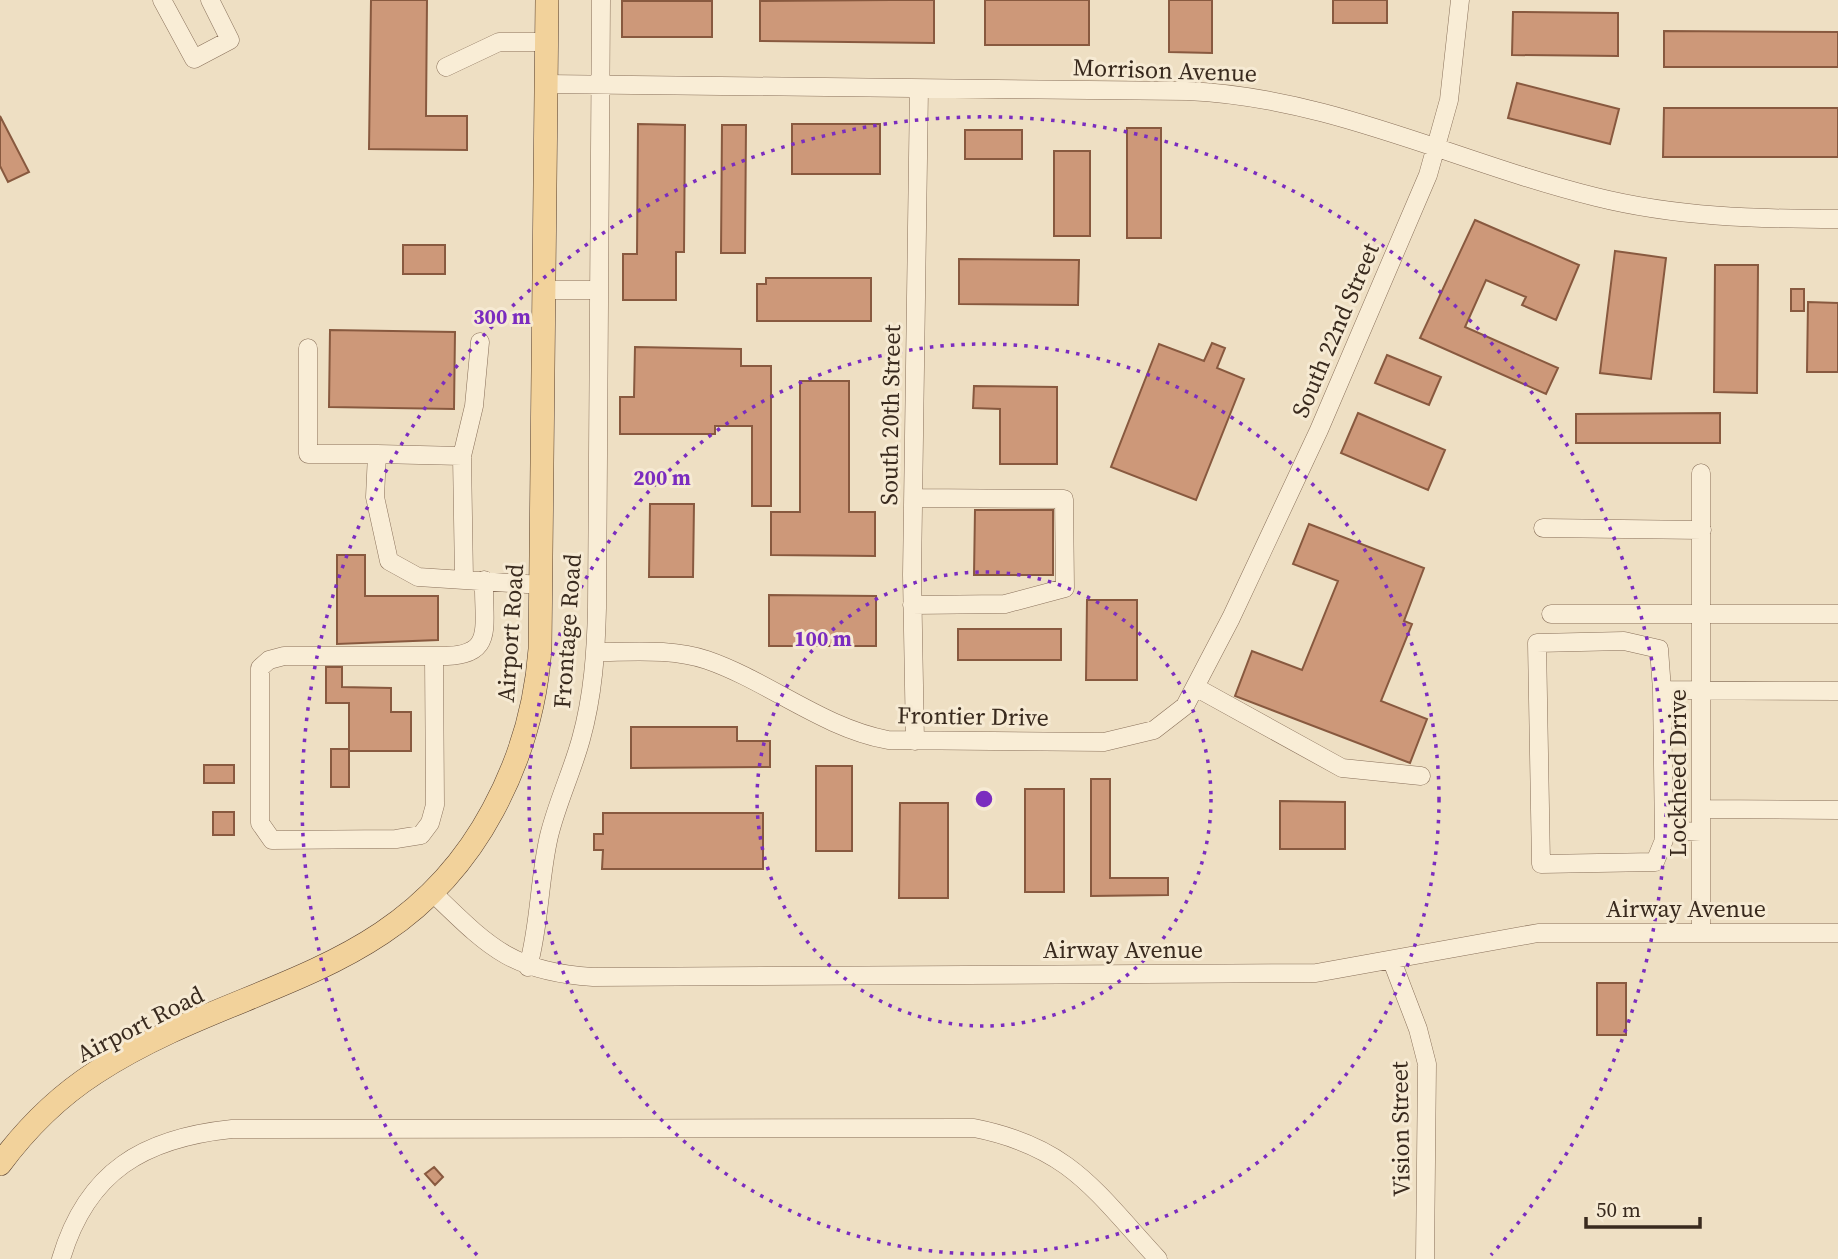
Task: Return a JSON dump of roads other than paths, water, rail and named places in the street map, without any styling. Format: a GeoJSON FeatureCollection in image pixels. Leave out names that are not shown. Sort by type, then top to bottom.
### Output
{"type":"FeatureCollection","features":[{"type":"Feature","properties":{"kind":"main road","name":"Airport Road"},"geometry":{"type":"LineString","coordinates":[[0,1164],[40,1117],[94,1073],[158,1039],[347,956],[393,926],[432,892],[478,836],[499,800],[517,757],[535,693],[540,649],[547,0]]}},
{"type":"Feature","properties":{"kind":"street"},"geometry":{"type":"LineString","coordinates":[[162,0],[194,59],[230,40],[210,0]]}},
{"type":"Feature","properties":{"kind":"street","name":"Frontage Road"},"geometry":{"type":"LineString","coordinates":[[528,967],[537,933],[546,849],[584,725],[595,652],[600,0]]}},
{"type":"Feature","properties":{"kind":"street","name":"South 22nd Street"},"geometry":{"type":"LineString","coordinates":[[1208,665],[1319,430],[1428,175],[1453,77],[1460,0]]}},
{"type":"Feature","properties":{"kind":"street"},"geometry":{"type":"LineString","coordinates":[[446,67],[499,42],[546,42]]}},
{"type":"Feature","properties":{"kind":"street","name":"Morrison Avenue"},"geometry":{"type":"LineString","coordinates":[[546,84],[1187,91],[1239,94],[1330,112],[1563,188],[1643,208],[1725,217],[1838,219]]}},
{"type":"Feature","properties":{"kind":"street","name":"South 20th Street"},"geometry":{"type":"LineString","coordinates":[[915,741],[912,605],[919,89]]}},
{"type":"Feature","properties":{"kind":"street"},"geometry":{"type":"LineString","coordinates":[[544,290],[599,290]]}},
{"type":"Feature","properties":{"kind":"street"},"geometry":{"type":"LineString","coordinates":[[464,579],[462,456],[474,406],[480,342]]}},
{"type":"Feature","properties":{"kind":"street"},"geometry":{"type":"LineString","coordinates":[[308,348],[308,454],[462,456]]}},
{"type":"Feature","properties":{"kind":"street"},"geometry":{"type":"LineString","coordinates":[[377,454],[375,498],[389,561],[418,577],[541,585]]}},
{"type":"Feature","properties":{"kind":"street","name":"Lockheed Drive"},"geometry":{"type":"LineString","coordinates":[[1701,473],[1701,932]]}},
{"type":"Feature","properties":{"kind":"street"},"geometry":{"type":"LineString","coordinates":[[912,605],[1005,604],[1065,588],[1064,499],[913,498]]}},
{"type":"Feature","properties":{"kind":"street"},"geometry":{"type":"LineString","coordinates":[[1543,528],[1702,530]]}},
{"type":"Feature","properties":{"kind":"street"},"geometry":{"type":"LineString","coordinates":[[434,656],[435,805],[430,823],[421,835],[396,839],[272,840],[260,824],[260,668],[269,660],[284,656],[434,656],[458,657],[474,652],[483,639],[484,580]]}},
{"type":"Feature","properties":{"kind":"street"},"geometry":{"type":"LineString","coordinates":[[1551,614],[1838,614]]}},
{"type":"Feature","properties":{"kind":"street"},"geometry":{"type":"LineString","coordinates":[[1624,640],[1659,649],[1662,690],[1664,840],[1655,862],[1541,864],[1537,643],[1624,640]]}},
{"type":"Feature","properties":{"kind":"street","name":"Frontier Drive"},"geometry":{"type":"LineString","coordinates":[[595,652],[695,656],[720,665],[858,731],[888,740],[915,741],[1120,741],[1154,730],[1171,719],[1197,688],[1208,665]]}},
{"type":"Feature","properties":{"kind":"street"},"geometry":{"type":"LineString","coordinates":[[1197,688],[1342,768],[1421,776]]}},
{"type":"Feature","properties":{"kind":"street"},"geometry":{"type":"LineString","coordinates":[[1662,690],[1838,691]]}},
{"type":"Feature","properties":{"kind":"street"},"geometry":{"type":"LineString","coordinates":[[1701,809],[1838,810]]}},
{"type":"Feature","properties":{"kind":"street"},"geometry":{"type":"LineString","coordinates":[[1664,830],[1701,832]]}},
{"type":"Feature","properties":{"kind":"street","name":"Airway Avenue"},"geometry":{"type":"LineString","coordinates":[[432,892],[491,946],[528,967],[593,977],[1316,973],[1392,961],[1496,938],[1538,933],[1838,933]]}},
{"type":"Feature","properties":{"kind":"street","name":"Vision Street"},"geometry":{"type":"LineString","coordinates":[[1392,961],[1418,1029],[1427,1063],[1425,1259]]}},
{"type":"Feature","properties":{"kind":"street"},"geometry":{"type":"LineString","coordinates":[[61,1259],[70,1227],[94,1190],[123,1162],[158,1143],[196,1133],[232,1129],[960,1128],[1012,1135],[1051,1153],[1090,1182],[1158,1259]]}}]}
